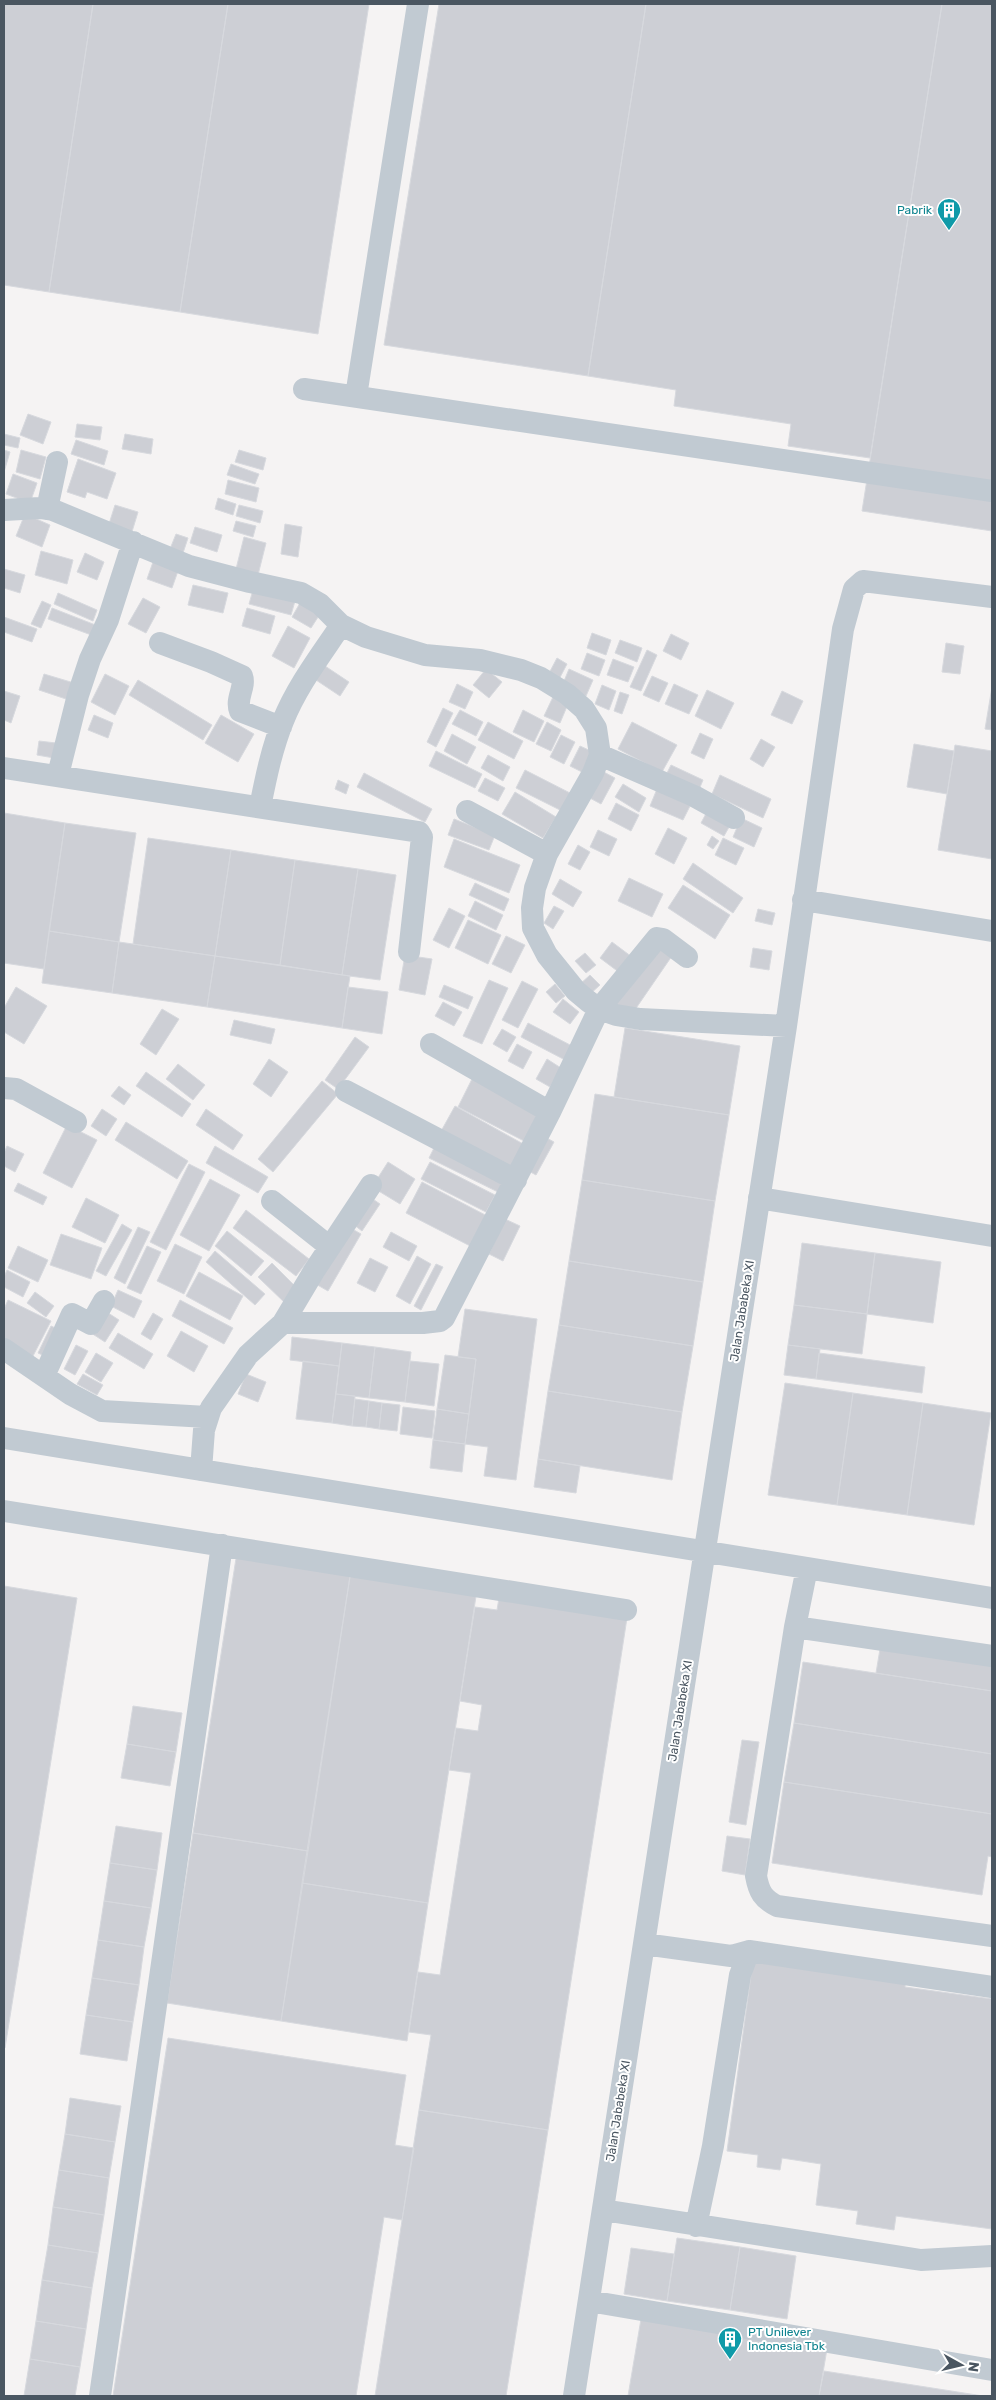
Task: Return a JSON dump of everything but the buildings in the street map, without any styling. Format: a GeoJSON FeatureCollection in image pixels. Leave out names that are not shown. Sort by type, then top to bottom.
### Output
{"type":"FeatureCollection","features":[{"type":"Feature","properties":{"kind":"street"},"geometry":{"type":"LineString","coordinates":[[356,396],[418,4]]}},
{"type":"Feature","properties":{"kind":"street"},"geometry":{"type":"LineString","coordinates":[[304,389],[992,491]]}},
{"type":"Feature","properties":{"kind":"street"},"geometry":{"type":"LineString","coordinates":[[47,509],[57,462]]}},
{"type":"Feature","properties":{"kind":"street"},"geometry":{"type":"LineString","coordinates":[[4,510],[47,509],[189,566],[301,593],[320,604],[341,624],[366,637],[425,655],[502,665],[541,678],[567,694],[584,709],[596,728],[600,755],[593,773],[547,854],[535,888],[532,908],[533,928],[547,955],[576,990],[599,1009],[616,1015],[640,1019],[786,1026]]}},
{"type":"Feature","properties":{"kind":"street"},"geometry":{"type":"LineString","coordinates":[[58,775],[81,686],[90,659],[108,620],[133,542]]}},
{"type":"Feature","properties":{"kind":"street","name":"Jalan Jababeka XI"},"geometry":{"type":"LineString","coordinates":[[574,2396],[786,1026],[843,629],[854,589],[859,582],[867,581],[992,597]]}},
{"type":"Feature","properties":{"kind":"street"},"geometry":{"type":"LineString","coordinates":[[260,807],[268,766],[281,727],[303,682],[341,624]]}},
{"type":"Feature","properties":{"kind":"street"},"geometry":{"type":"LineString","coordinates":[[160,643],[242,676],[244,681],[239,702],[240,711],[281,727]]}},
{"type":"Feature","properties":{"kind":"street"},"geometry":{"type":"LineString","coordinates":[[600,755],[694,796],[734,818]]}},
{"type":"Feature","properties":{"kind":"street"},"geometry":{"type":"LineString","coordinates":[[4,768],[419,832],[422,837],[409,952]]}},
{"type":"Feature","properties":{"kind":"street"},"geometry":{"type":"LineString","coordinates":[[467,811],[547,854]]}},
{"type":"Feature","properties":{"kind":"street"},"geometry":{"type":"LineString","coordinates":[[803,900],[992,931]]}},
{"type":"Feature","properties":{"kind":"street"},"geometry":{"type":"LineString","coordinates":[[283,1323],[440,1321],[448,1313],[516,1180],[599,1009],[657,938],[663,939],[688,956]]}},
{"type":"Feature","properties":{"kind":"street"},"geometry":{"type":"LineString","coordinates":[[431,1044],[550,1112]]}},
{"type":"Feature","properties":{"kind":"street"},"geometry":{"type":"LineString","coordinates":[[4,1088],[16,1089],[76,1122]]}},
{"type":"Feature","properties":{"kind":"street"},"geometry":{"type":"LineString","coordinates":[[346,1091],[516,1180]]}},
{"type":"Feature","properties":{"kind":"street"},"geometry":{"type":"LineString","coordinates":[[201,1470],[201,1451],[207,1417],[214,1402],[248,1355],[283,1323],[371,1185]]}},
{"type":"Feature","properties":{"kind":"street"},"geometry":{"type":"LineString","coordinates":[[759,1198],[992,1236]]}},
{"type":"Feature","properties":{"kind":"street"},"geometry":{"type":"LineString","coordinates":[[272,1201],[330,1247]]}},
{"type":"Feature","properties":{"kind":"street"},"geometry":{"type":"LineString","coordinates":[[44,1376],[72,1314],[91,1324],[104,1300]]}},
{"type":"Feature","properties":{"kind":"street"},"geometry":{"type":"LineString","coordinates":[[4,1349],[70,1394],[106,1412],[207,1417]]}},
{"type":"Feature","properties":{"kind":"street"},"geometry":{"type":"LineString","coordinates":[[4,1438],[992,1598]]}},
{"type":"Feature","properties":{"kind":"street"},"geometry":{"type":"LineString","coordinates":[[4,1511],[626,1610]]}},
{"type":"Feature","properties":{"kind":"street"},"geometry":{"type":"LineString","coordinates":[[100,2396],[222,1545]]}},
{"type":"Feature","properties":{"kind":"street"},"geometry":{"type":"LineString","coordinates":[[807,1568],[795,1628],[756,1876],[759,1892],[766,1901],[777,1906],[992,1936]]}},
{"type":"Feature","properties":{"kind":"street"},"geometry":{"type":"LineString","coordinates":[[795,1628],[992,1656]]}},
{"type":"Feature","properties":{"kind":"street"},"geometry":{"type":"LineString","coordinates":[[644,1944],[731,1956],[749,1950],[992,1987]]}},
{"type":"Feature","properties":{"kind":"street"},"geometry":{"type":"LineString","coordinates":[[696,2226],[713,2146],[740,1975],[749,1950]]}},
{"type":"Feature","properties":{"kind":"street"},"geometry":{"type":"LineString","coordinates":[[603,2210],[921,2260],[992,2256]]}},
{"type":"Feature","properties":{"kind":"street"},"geometry":{"type":"LineString","coordinates":[[589,2301],[992,2370]]}},
{"type":"Feature","properties":{"kind":"place","name":"Pabrik"},"geometry":{"type":"Point","coordinates":[949,231]}},
{"type":"Feature","properties":{"kind":"place","name":"PT Unilever Indonesia Tbk"},"geometry":{"type":"Point","coordinates":[730,2360]}}]}
